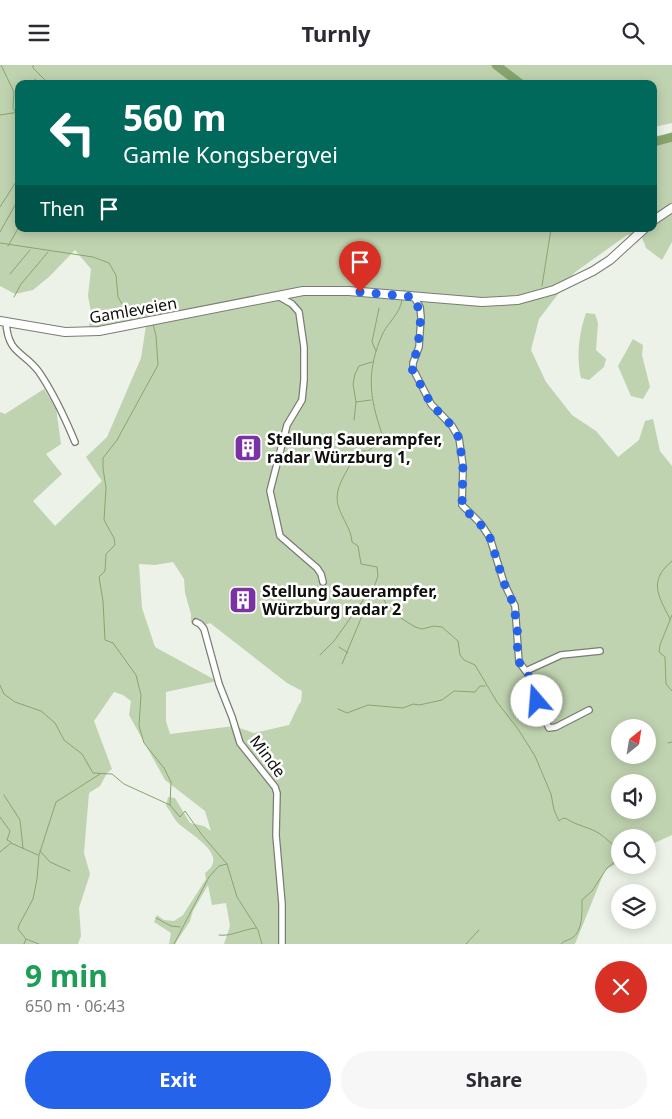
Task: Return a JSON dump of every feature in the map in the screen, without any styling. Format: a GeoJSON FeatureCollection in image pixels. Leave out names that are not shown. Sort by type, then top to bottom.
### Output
{"type":"FeatureCollection","features":[{"type":"Feature","properties":{"kind":"main road"},"geometry":{"type":"LineString","coordinates":[[657,218],[672,208]]}},
{"type":"Feature","properties":{"kind":"main road","name":"Gamleveien"},"geometry":{"type":"LineString","coordinates":[[3,321],[65,332],[99,331],[319,290],[495,302],[534,297],[562,287],[600,266],[640,232]]}},
{"type":"Feature","properties":{"kind":"street"},"geometry":{"type":"LineString","coordinates":[[278,297],[292,304],[299,312],[304,347],[304,380],[302,400],[287,425],[270,491],[280,536],[317,568],[322,574],[323,582]]}},
{"type":"Feature","properties":{"kind":"street"},"geometry":{"type":"LineString","coordinates":[[414,297],[421,315],[418,347],[412,369],[431,404],[452,426],[459,438],[463,466],[462,505],[478,521],[490,538],[504,583],[514,605],[518,636],[517,656],[526,671],[549,728],[556,727],[589,710]]}},
{"type":"Feature","properties":{"kind":"street","name":"Gamleveien"},"geometry":{"type":"LineString","coordinates":[[3,321],[14,349],[38,371],[59,405],[75,442]]}},
{"type":"Feature","properties":{"kind":"street","name":"Minde"},"geometry":{"type":"LineString","coordinates":[[196,623],[200,624],[204,629],[219,684],[240,743],[275,787],[277,793],[276,835],[282,903],[282,944]]}},
{"type":"Feature","properties":{"kind":"street"},"geometry":{"type":"LineString","coordinates":[[526,671],[561,655],[600,651]]}},
{"type":"Feature","properties":{"kind":"green space"},"geometry":{"type":"Polygon","coordinates":[[[0,65],[672,65],[672,123],[657,126],[657,80],[15,80],[15,232],[657,232],[657,136],[672,134],[672,242],[662,260],[646,248],[642,237],[627,235],[574,273],[539,319],[531,350],[546,382],[572,415],[596,431],[618,457],[639,440],[645,421],[653,419],[660,451],[672,466],[672,835],[656,842],[656,829],[611,829],[611,867],[605,870],[575,944],[224,944],[230,926],[226,903],[212,905],[208,885],[193,911],[190,921],[175,944],[169,944],[171,933],[154,922],[157,915],[164,920],[174,921],[183,915],[206,879],[205,873],[212,866],[213,859],[211,852],[205,845],[175,819],[166,806],[168,797],[175,798],[190,823],[204,826],[211,831],[205,811],[165,780],[129,715],[131,701],[123,695],[114,692],[94,721],[112,769],[107,773],[100,786],[89,793],[84,853],[90,874],[79,908],[81,936],[78,944],[0,944],[0,412],[5,414],[44,389],[56,408],[61,444],[46,454],[62,474],[33,501],[55,526],[102,481],[86,457],[107,437],[141,358],[147,319],[89,328],[91,312],[88,296],[91,269],[75,250],[50,276],[33,290],[15,294],[0,286],[0,65]],[[173,562],[155,565],[139,564],[142,608],[155,647],[217,681],[166,692],[166,721],[170,734],[234,726],[254,733],[289,725],[301,702],[302,691],[287,683],[210,623],[201,627],[191,623],[191,614],[185,593],[184,579],[173,562]]]}},
{"type":"Feature","properties":{"kind":"green space"},"geometry":{"type":"Polygon","coordinates":[[[586,313],[595,314],[598,323],[596,350],[606,359],[604,367],[589,380],[581,378],[579,362],[580,337],[586,313]]]}},
{"type":"Feature","properties":{"kind":"green space"},"geometry":{"type":"Polygon","coordinates":[[[633,339],[643,345],[642,355],[650,387],[643,399],[631,396],[618,366],[633,339]]]}},
{"type":"Feature","properties":{"kind":"waterway"},"geometry":{"type":"LineString","coordinates":[[1,65],[14,92],[13,108],[15,111]]}},
{"type":"Feature","properties":{"kind":"waterway"},"geometry":{"type":"LineString","coordinates":[[33,65],[33,68],[45,80]]}},
{"type":"Feature","properties":{"kind":"waterway"},"geometry":{"type":"LineString","coordinates":[[496,65],[516,80]]}},
{"type":"Feature","properties":{"kind":"waterway"},"geometry":{"type":"LineString","coordinates":[[0,115],[15,113]]}},
{"type":"Feature","properties":{"kind":"waterway"},"geometry":{"type":"LineString","coordinates":[[657,141],[672,137]]}},
{"type":"Feature","properties":{"kind":"waterway"},"geometry":{"type":"LineString","coordinates":[[0,207],[15,183]]}},
{"type":"Feature","properties":{"kind":"waterway"},"geometry":{"type":"LineString","coordinates":[[0,232],[15,205]]}},
{"type":"Feature","properties":{"kind":"waterway"},"geometry":{"type":"LineString","coordinates":[[8,246],[16,232]]}},
{"type":"Feature","properties":{"kind":"waterway"},"geometry":{"type":"LineString","coordinates":[[542,286],[551,232]]}},
{"type":"Feature","properties":{"kind":"waterway"},"geometry":{"type":"LineString","coordinates":[[0,243],[93,257],[109,263],[116,275],[118,297],[125,309],[136,313]]}},
{"type":"Feature","properties":{"kind":"waterway"},"geometry":{"type":"LineString","coordinates":[[10,274],[30,250]]}},
{"type":"Feature","properties":{"kind":"waterway"},"geometry":{"type":"LineString","coordinates":[[14,297],[21,284],[48,252]]}},
{"type":"Feature","properties":{"kind":"waterway"},"geometry":{"type":"LineString","coordinates":[[320,655],[334,641],[364,599],[373,590],[378,576],[377,567],[361,564],[358,546],[352,542],[350,531],[339,509],[337,498],[339,486],[355,451],[368,451],[382,440],[372,395],[372,372],[374,359],[383,333],[397,313],[402,300]]}},
{"type":"Feature","properties":{"kind":"waterway"},"geometry":{"type":"LineString","coordinates":[[376,351],[372,342],[379,308]]}},
{"type":"Feature","properties":{"kind":"waterway"},"geometry":{"type":"LineString","coordinates":[[153,324],[156,336],[158,365],[117,440],[103,458],[106,488],[104,520],[114,538],[115,545],[106,554],[105,571],[99,577],[103,601],[105,640],[113,643],[136,675],[141,695],[139,726],[144,743],[164,768],[171,782],[170,805],[180,817],[185,811],[202,835],[227,864],[237,897],[258,930],[262,944]]}},
{"type":"Feature","properties":{"kind":"waterway"},"geometry":{"type":"LineString","coordinates":[[354,420],[356,402],[353,384],[355,374],[359,366],[372,362]]}},
{"type":"Feature","properties":{"kind":"waterway"},"geometry":{"type":"LineString","coordinates":[[356,402],[371,400]]}},
{"type":"Feature","properties":{"kind":"waterway"},"geometry":{"type":"LineString","coordinates":[[670,619],[659,595],[658,582],[660,575],[672,561]]}},
{"type":"Feature","properties":{"kind":"waterway"},"geometry":{"type":"LineString","coordinates":[[373,590],[385,601],[388,610],[415,627],[422,629],[434,626],[442,627],[458,641],[460,655],[464,660],[475,665],[497,702],[518,729],[535,756],[551,794],[554,810],[559,821],[563,818],[567,819],[592,830],[616,847],[618,854],[616,861],[607,868],[592,891],[582,900],[581,921],[576,935],[561,944]]}},
{"type":"Feature","properties":{"kind":"waterway"},"geometry":{"type":"LineString","coordinates":[[342,664],[362,616],[358,608]]}},
{"type":"Feature","properties":{"kind":"waterway"},"geometry":{"type":"LineString","coordinates":[[672,615],[659,652],[665,657],[666,684],[672,691]]}},
{"type":"Feature","properties":{"kind":"waterway"},"geometry":{"type":"LineString","coordinates":[[339,647],[348,653]]}},
{"type":"Feature","properties":{"kind":"waterway"},"geometry":{"type":"LineString","coordinates":[[0,685],[4,694],[15,702],[41,711],[55,723],[64,740],[82,754],[93,773],[112,774],[124,784],[170,805]]}},
{"type":"Feature","properties":{"kind":"waterway"},"geometry":{"type":"LineString","coordinates":[[338,709],[347,713],[368,705],[403,708],[413,704],[419,705],[442,700],[454,691],[475,692],[480,686],[485,686]]}},
{"type":"Feature","properties":{"kind":"waterway"},"geometry":{"type":"LineString","coordinates":[[668,743],[672,742]]}},
{"type":"Feature","properties":{"kind":"waterway"},"geometry":{"type":"LineString","coordinates":[[24,944],[26,939],[18,929],[33,899],[39,855],[56,802],[100,774]]}},
{"type":"Feature","properties":{"kind":"waterway"},"geometry":{"type":"LineString","coordinates":[[4,795],[20,820],[23,848]]}},
{"type":"Feature","properties":{"kind":"waterway"},"geometry":{"type":"LineString","coordinates":[[0,817],[10,831],[7,840],[11,842]]}},
{"type":"Feature","properties":{"kind":"waterway"},"geometry":{"type":"LineString","coordinates":[[0,852],[11,843],[38,855]]}},
{"type":"Feature","properties":{"kind":"waterway"},"geometry":{"type":"LineString","coordinates":[[40,851],[50,862],[70,871]]}},
{"type":"Feature","properties":{"kind":"waterway"},"geometry":{"type":"LineString","coordinates":[[174,944],[209,877],[219,866],[227,864]]}},
{"type":"Feature","properties":{"kind":"waterway"},"geometry":{"type":"LineString","coordinates":[[156,918],[171,926],[180,927]]}},
{"type":"Feature","properties":{"kind":"waterway"},"geometry":{"type":"LineString","coordinates":[[219,935],[228,935],[256,928]]}},
{"type":"Feature","properties":{"kind":"waterway"},"geometry":{"type":"LineString","coordinates":[[466,944],[479,930]]}},
{"type":"Feature","properties":{"kind":"waterway"},"geometry":{"type":"LineString","coordinates":[[26,939],[39,944]]}},
{"type":"Feature","properties":{"kind":"place","name":"Stellung Sauerampfer, radar Würzburg 1,"},"geometry":{"type":"Point","coordinates":[248,448]}},
{"type":"Feature","properties":{"kind":"place","name":"Stellung Sauerampfer, Würzburg radar 2"},"geometry":{"type":"Point","coordinates":[243,600]}},
{"type":"Feature","properties":{"kind":"route"},"geometry":{"type":"LineString","coordinates":[[360,292],[414,297],[420,307],[421,323],[418,334],[418,347],[412,369],[431,404],[438,414],[455,429],[459,438],[463,466],[462,505],[478,521],[490,538],[496,562],[516,613],[517,656],[528,674],[537,701]]}}]}
